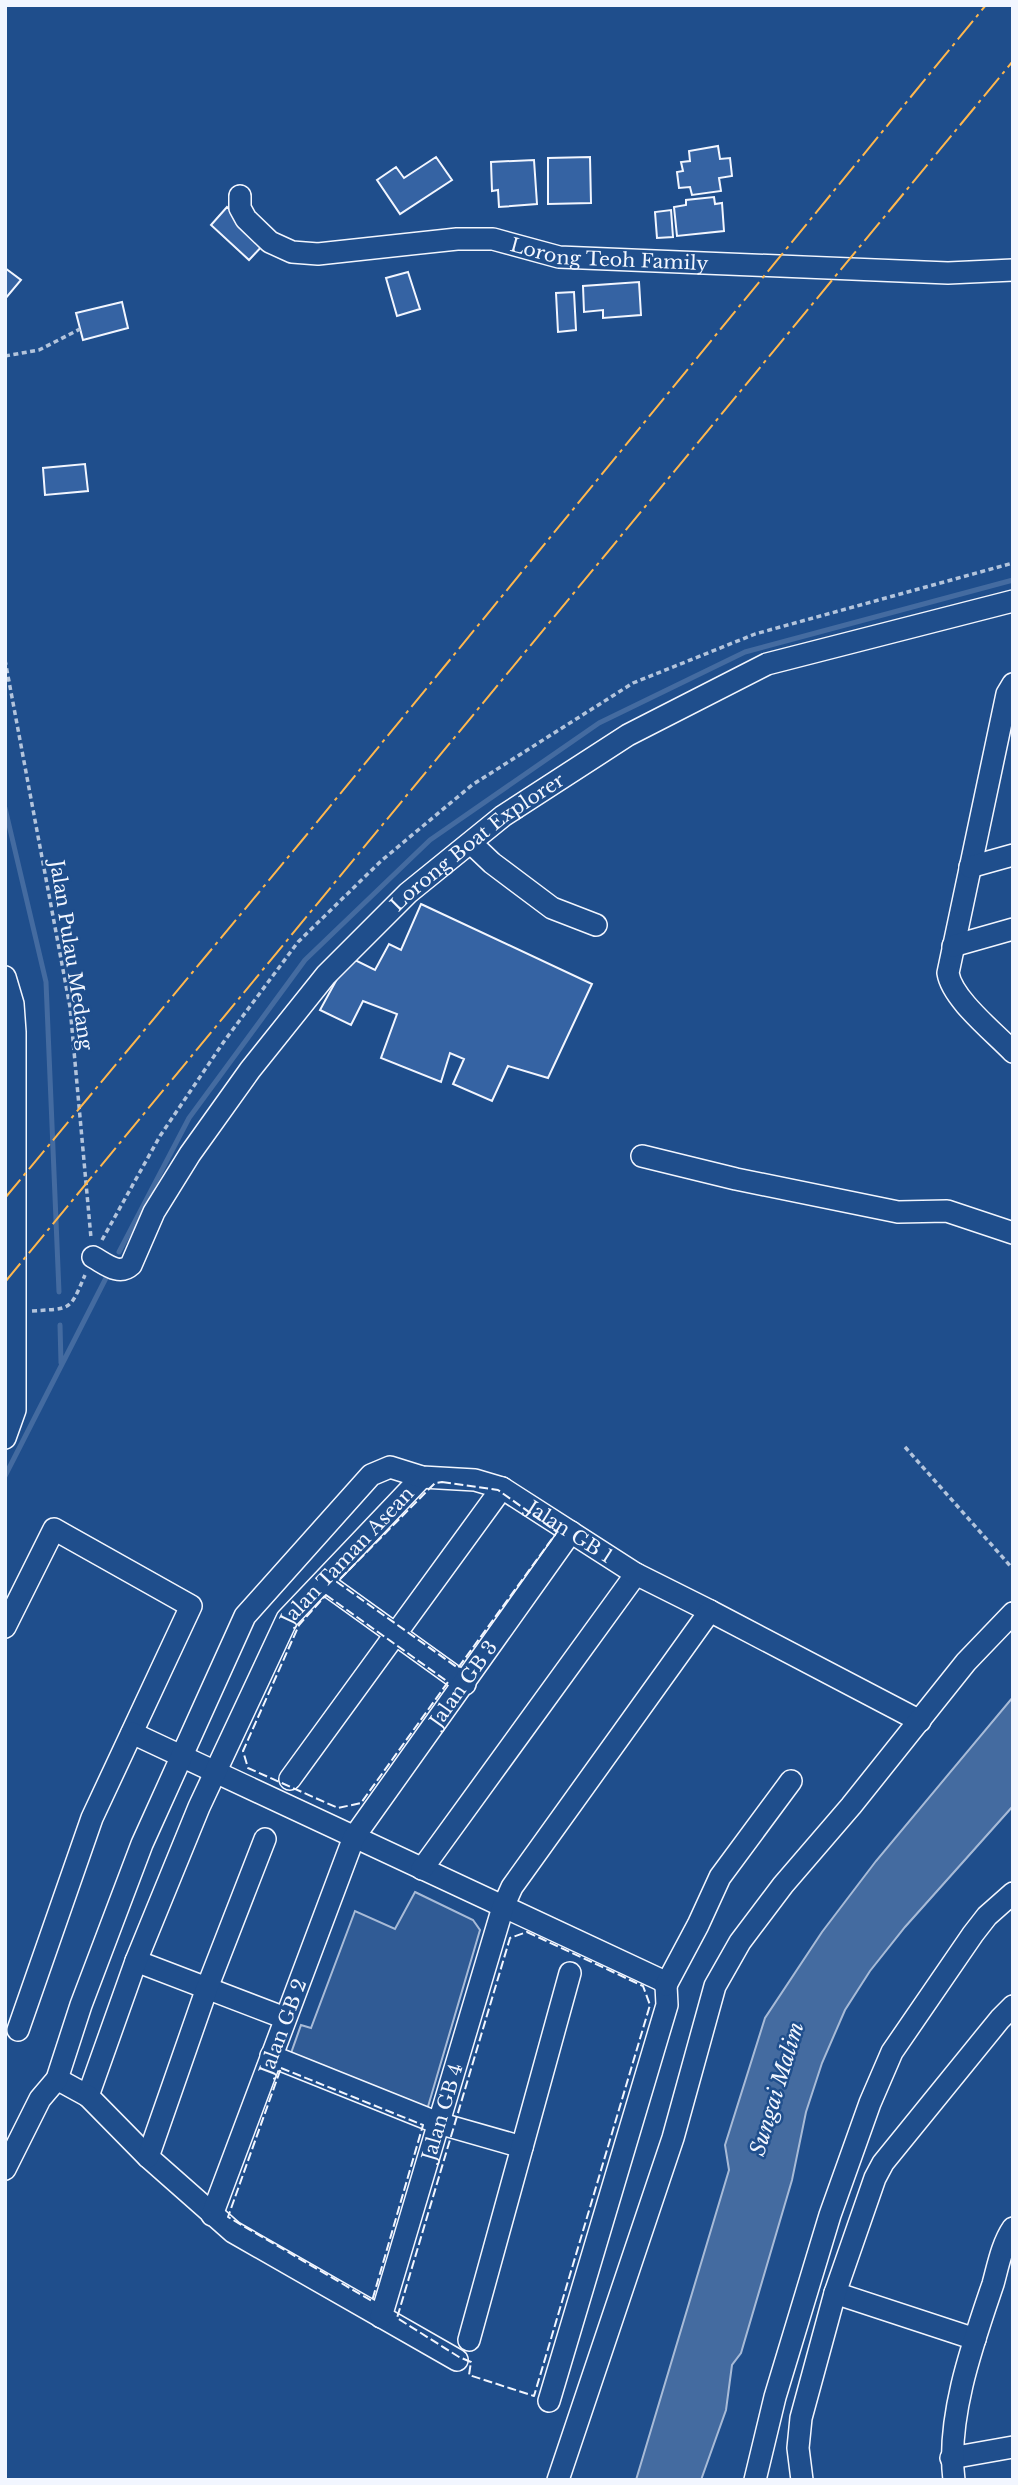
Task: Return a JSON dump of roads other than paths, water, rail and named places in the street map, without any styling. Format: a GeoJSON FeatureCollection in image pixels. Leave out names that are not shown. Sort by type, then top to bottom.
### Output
{"type":"FeatureCollection","features":[{"type":"Feature","properties":{"kind":"street","name":"Lorong Teoh Family"},"geometry":{"type":"LineString","coordinates":[[240,196],[240,208],[246,219],[270,242],[292,252],[318,254],[457,239],[493,239],[559,257],[948,273],[1013,270]]}},
{"type":"Feature","properties":{"kind":"street","name":"Lorong Boat Explorer"},"geometry":{"type":"LineString","coordinates":[[93,1257],[118,1271],[131,1265],[154,1212],[190,1154],[250,1070],[326,975],[408,893],[503,816],[628,734],[767,664],[1013,601]]}},
{"type":"Feature","properties":{"kind":"street"},"geometry":{"type":"LineString","coordinates":[[1013,684],[1007,694],[1003,756],[970,867],[948,973],[950,984],[1005,1033],[1013,1052]]}},
{"type":"Feature","properties":{"kind":"street"},"geometry":{"type":"LineString","coordinates":[[471,843],[492,863],[552,908],[596,925]]}},
{"type":"Feature","properties":{"kind":"street"},"geometry":{"type":"LineString","coordinates":[[970,867],[1013,855]]}},
{"type":"Feature","properties":{"kind":"street"},"geometry":{"type":"LineString","coordinates":[[953,946],[1013,929]]}},
{"type":"Feature","properties":{"kind":"street"},"geometry":{"type":"LineString","coordinates":[[5,977],[13,1004],[15,1032],[16,1312],[15,1410],[5,1438]]}},
{"type":"Feature","properties":{"kind":"street"},"geometry":{"type":"LineString","coordinates":[[642,1156],[736,1179],[898,1212],[947,1211],[1013,1233]]}},
{"type":"Feature","properties":{"kind":"street","name":"Jalan Taman Asean"},"geometry":{"type":"LineString","coordinates":[[5,2169],[40,2099],[57,2079],[81,2005],[142,1844],[245,1616],[372,1475],[390,1467],[422,1477],[288,1619],[216,1772],[136,1961],[88,2096]]}},
{"type":"Feature","properties":{"kind":"street","name":"Jalan GB 1"},"geometry":{"type":"LineString","coordinates":[[422,1477],[475,1480],[502,1488],[636,1574],[920,1721]]}},
{"type":"Feature","properties":{"kind":"street"},"geometry":{"type":"LineString","coordinates":[[290,1779],[502,1488]]}},
{"type":"Feature","properties":{"kind":"street"},"geometry":{"type":"LineString","coordinates":[[5,1627],[54,1529],[191,1606],[92,1818],[19,2029]]}},
{"type":"Feature","properties":{"kind":"street","name":"Jalan GB 3"},"geometry":{"type":"LineString","coordinates":[[354,1837],[571,1532]]}},
{"type":"Feature","properties":{"kind":"street"},"geometry":{"type":"LineString","coordinates":[[422,1869],[636,1574]]}},
{"type":"Feature","properties":{"kind":"street"},"geometry":{"type":"LineString","coordinates":[[323,1582],[465,1684]]}},
{"type":"Feature","properties":{"kind":"street","name":"Jalan GB 4"},"geometry":{"type":"LineString","coordinates":[[381,2317],[503,1906],[512,1887],[710,1611]]}},
{"type":"Feature","properties":{"kind":"street"},"geometry":{"type":"LineString","coordinates":[[558,2480],[673,2138],[715,1986],[740,1942],[783,1885],[966,1662],[1013,1613]]}},
{"type":"Feature","properties":{"kind":"street"},"geometry":{"type":"LineString","coordinates":[[132,1733],[661,1980],[666,1985]]}},
{"type":"Feature","properties":{"kind":"street"},"geometry":{"type":"LineString","coordinates":[[549,2400],[667,2004],[666,1985],[720,1877],[791,1781]]}},
{"type":"Feature","properties":{"kind":"street","name":"Jalan GB 2"},"geometry":{"type":"LineString","coordinates":[[212,2215],[354,1837]]}},
{"type":"Feature","properties":{"kind":"street"},"geometry":{"type":"LineString","coordinates":[[148,2157],[207,1988],[265,1839]]}},
{"type":"Feature","properties":{"kind":"street"},"geometry":{"type":"LineString","coordinates":[[755,2480],[775,2397],[830,2215],[892,2052],[973,1934],[987,1916],[1013,1892]]}},
{"type":"Feature","properties":{"kind":"street"},"geometry":{"type":"LineString","coordinates":[[136,1961],[285,2018]]}},
{"type":"Feature","properties":{"kind":"street"},"geometry":{"type":"LineString","coordinates":[[469,2340],[570,1973]]}},
{"type":"Feature","properties":{"kind":"street"},"geometry":{"type":"LineString","coordinates":[[802,2480],[798,2448],[801,2418],[835,2293],[869,2193],[883,2163],[1013,2006]]}},
{"type":"Feature","properties":{"kind":"street"},"geometry":{"type":"LineString","coordinates":[[271,2056],[438,2123],[522,2147]]}},
{"type":"Feature","properties":{"kind":"street"},"geometry":{"type":"LineString","coordinates":[[57,2079],[88,2096],[148,2157],[233,2232],[457,2360]]}},
{"type":"Feature","properties":{"kind":"street"},"geometry":{"type":"LineString","coordinates":[[954,2480],[951,2458],[955,2423],[975,2339],[1013,2228]]}},
{"type":"Feature","properties":{"kind":"street"},"geometry":{"type":"LineString","coordinates":[[835,2293],[975,2339]]}},
{"type":"Feature","properties":{"kind":"street"},"geometry":{"type":"LineString","coordinates":[[951,2458],[1013,2447]]}},
{"type":"Feature","properties":{"kind":"water","name":"Sungai Malim"},"geometry":{"type":"Polygon","coordinates":[[[1013,1697],[1013,1806],[905,1927],[870,1971],[845,2010],[822,2063],[806,2112],[792,2180],[741,2353],[732,2365],[726,2410],[701,2480],[636,2480],[729,2170],[725,2145],[765,2018],[822,1932],[876,1861],[1013,1697]]]}},
{"type":"Feature","properties":{"kind":"waterway"},"geometry":{"type":"LineString","coordinates":[[119,1252],[189,1118],[305,960],[430,840],[599,723],[745,652],[1013,580]]}},
{"type":"Feature","properties":{"kind":"waterway"},"geometry":{"type":"LineString","coordinates":[[5,808],[46,982],[59,1292]]}},
{"type":"Feature","properties":{"kind":"waterway"},"geometry":{"type":"LineString","coordinates":[[5,1476],[107,1276]]}},
{"type":"Feature","properties":{"kind":"waterway"},"geometry":{"type":"LineString","coordinates":[[60,1325],[61,1363]]}}]}
